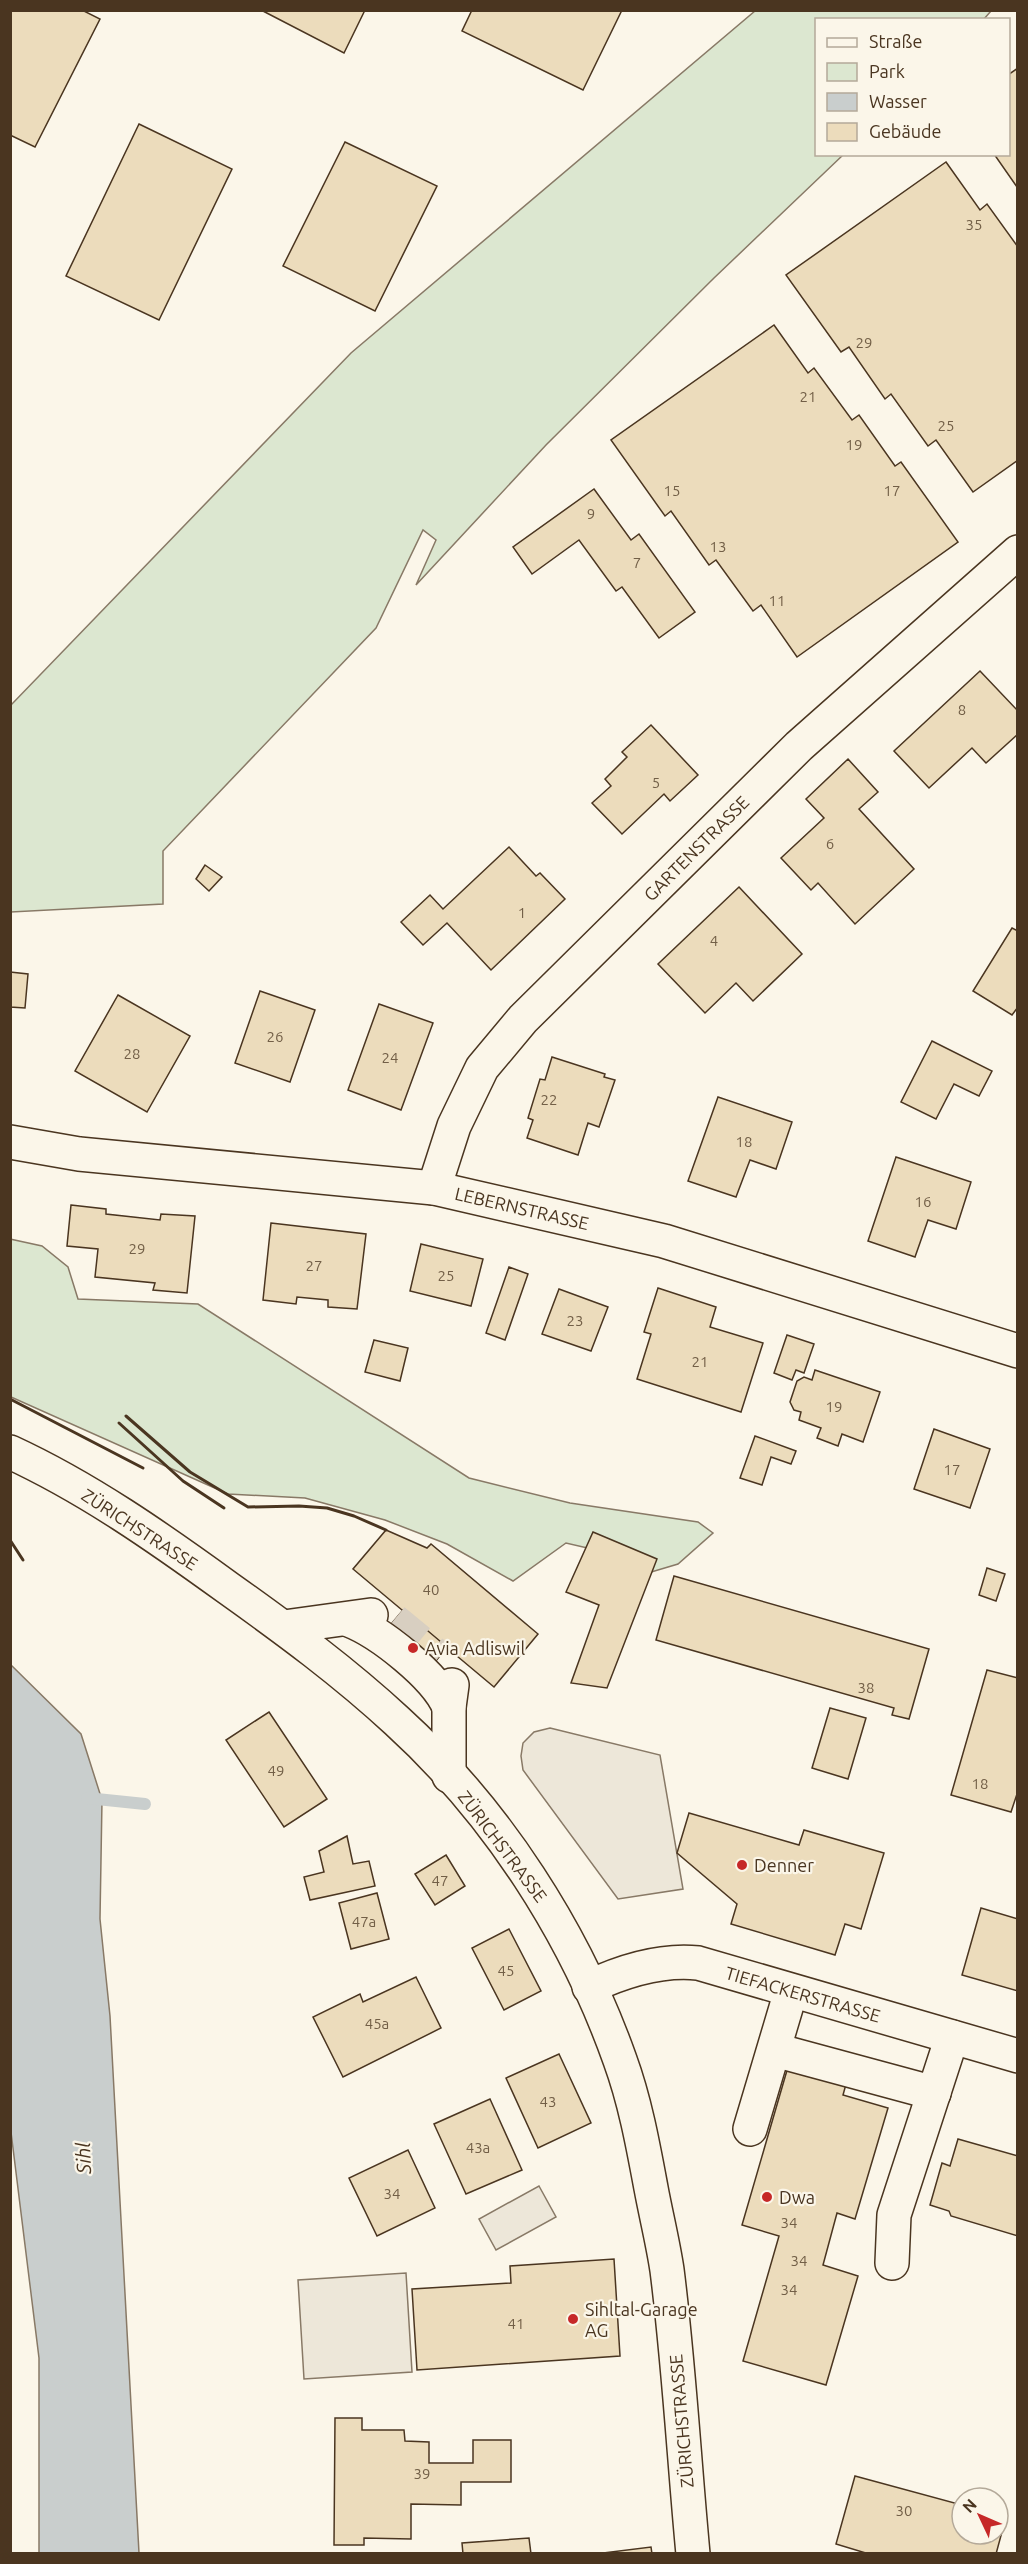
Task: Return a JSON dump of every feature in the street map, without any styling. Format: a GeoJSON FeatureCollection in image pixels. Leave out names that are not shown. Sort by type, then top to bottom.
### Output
{"type":"FeatureCollection","features":[{"type":"Feature","properties":{"kind":"street","name":"GARTENSTRASSE"},"geometry":{"type":"LineString","coordinates":[[434,1188],[454,1126],[482,1068],[523,1019],[799,746],[1017,552]]}},
{"type":"Feature","properties":{"kind":"street","name":"LEBERNSTRASSE"},"geometry":{"type":"LineString","coordinates":[[10,1142],[79,1154],[434,1188],[664,1241],[1015,1341]]}},
{"type":"Feature","properties":{"kind":"street","name":"ZÜRICHSTRASSE"},"geometry":{"type":"LineString","coordinates":[[10,1452],[106,1504],[195,1563],[284,1627],[400,1723],[449,1776],[525,1870],[555,1918],[589,1987],[620,2060],[634,2106],[666,2268],[693,2553]]}},
{"type":"Feature","properties":{"kind":"street"},"geometry":{"type":"LineString","coordinates":[[284,1627],[349,1620],[367,1615],[386,1616],[394,1620]]}},
{"type":"Feature","properties":{"kind":"street"},"geometry":{"type":"LineString","coordinates":[[349,1620],[380,1636],[424,1673],[443,1693],[449,1707]]}},
{"type":"Feature","properties":{"kind":"street"},"geometry":{"type":"LineString","coordinates":[[439,1657],[448,1668],[453,1683],[449,1707],[449,1776]]}},
{"type":"Feature","properties":{"kind":"street","name":"TIEFACKERSTRASSE"},"geometry":{"type":"LineString","coordinates":[[589,1987],[617,1974],[675,1960],[698,1963],[1017,2056]]}},
{"type":"Feature","properties":{"kind":"street"},"geometry":{"type":"LineString","coordinates":[[750,2129],[791,1991]]}},
{"type":"Feature","properties":{"kind":"street"},"geometry":{"type":"LineString","coordinates":[[892,2263],[894,2215],[952,2037]]}},
{"type":"Feature","properties":{"kind":"street"},"geometry":{"type":"LineString","coordinates":[[775,2050],[934,2093]]}},
{"type":"Feature","properties":{"kind":"green space"},"geometry":{"type":"Polygon","coordinates":[[[755,11],[991,11],[985,18],[815,18],[815,156],[842,156],[714,278],[546,445],[416,585],[436,540],[423,530],[376,628],[163,851],[163,904],[11,912],[11,705],[351,353],[755,11]]]}},
{"type":"Feature","properties":{"kind":"green space"},"geometry":{"type":"Polygon","coordinates":[[[10,1239],[42,1246],[68,1267],[78,1299],[198,1304],[469,1478],[570,1503],[698,1522],[713,1533],[678,1564],[638,1576],[609,1553],[566,1543],[513,1581],[447,1544],[385,1520],[305,1498],[228,1494],[11,1397],[10,1239]]]}},
{"type":"Feature","properties":{"kind":"shaded area"},"geometry":{"type":"Polygon","coordinates":[[[550,1728],[660,1755],[683,1889],[618,1899],[523,1770],[521,1756],[523,1743],[534,1732],[550,1728]]]}},
{"type":"Feature","properties":{"kind":"shaded area"},"geometry":{"type":"Polygon","coordinates":[[[539,2186],[556,2217],[496,2250],[479,2219],[539,2186]]]}},
{"type":"Feature","properties":{"kind":"shaded area"},"geometry":{"type":"Polygon","coordinates":[[[406,2273],[412,2372],[304,2379],[298,2280],[406,2273]]]}},
{"type":"Feature","properties":{"kind":"water","name":"Sihl"},"geometry":{"type":"Polygon","coordinates":[[[10,1664],[81,1734],[102,1800],[100,1919],[110,2016],[139,2553],[39,2553],[39,2358],[10,2124],[10,1664]]]}},
{"type":"Feature","properties":{"kind":"building"},"geometry":{"type":"Polygon","coordinates":[[[10,10],[82,10],[100,19],[35,147],[10,135],[10,10]]]}},
{"type":"Feature","properties":{"kind":"building"},"geometry":{"type":"Polygon","coordinates":[[[261,10],[365,10],[344,53],[261,10]]]}},
{"type":"Feature","properties":{"kind":"building"},"geometry":{"type":"Polygon","coordinates":[[[472,10],[622,10],[583,90],[462,31],[472,10]]]}},
{"type":"Feature","properties":{"kind":"building"},"geometry":{"type":"Polygon","coordinates":[[[1018,68],[1018,187],[995,156],[1010,156],[1010,74],[1018,68]]]}},
{"type":"Feature","properties":{"kind":"building"},"geometry":{"type":"Polygon","coordinates":[[[139,124],[232,169],[159,320],[66,276],[139,124]]]}},
{"type":"Feature","properties":{"kind":"building"},"geometry":{"type":"Polygon","coordinates":[[[345,142],[437,186],[375,311],[283,266],[345,142]]]}},
{"type":"Feature","properties":{"kind":"building"},"geometry":{"type":"Polygon","coordinates":[[[946,162],[980,210],[987,204],[1018,247],[1018,460],[973,492],[936,440],[928,446],[891,394],[885,399],[849,347],[841,352],[786,275],[946,162]]]}},
{"type":"Feature","properties":{"kind":"building"},"geometry":{"type":"Polygon","coordinates":[[[774,325],[808,373],[814,368],[852,420],[859,415],[895,466],[901,462],[958,542],[797,657],[761,605],[753,611],[716,560],[709,565],[671,511],[665,516],[611,440],[774,325]]]}},
{"type":"Feature","properties":{"kind":"building"},"geometry":{"type":"Polygon","coordinates":[[[594,489],[631,540],[639,534],[695,612],[659,638],[622,587],[616,591],[579,540],[532,574],[513,547],[594,489]]]}},
{"type":"Feature","properties":{"kind":"building"},"geometry":{"type":"Polygon","coordinates":[[[980,671],[1018,711],[1018,734],[986,763],[972,748],[929,788],[894,751],[980,671]]]}},
{"type":"Feature","properties":{"kind":"building"},"geometry":{"type":"Polygon","coordinates":[[[651,725],[698,775],[670,801],[664,794],[622,834],[592,803],[611,786],[605,779],[627,757],[622,752],[651,725]]]}},
{"type":"Feature","properties":{"kind":"building"},"geometry":{"type":"Polygon","coordinates":[[[848,759],[878,792],[859,809],[914,869],[855,924],[818,883],[811,890],[781,858],[824,818],[806,799],[848,759]]]}},
{"type":"Feature","properties":{"kind":"building"},"geometry":{"type":"Polygon","coordinates":[[[509,847],[536,876],[540,873],[565,899],[491,970],[447,923],[423,945],[401,922],[430,895],[443,909],[509,847]]]}},
{"type":"Feature","properties":{"kind":"building"},"geometry":{"type":"Polygon","coordinates":[[[205,865],[222,877],[209,891],[196,879],[205,865]]]}},
{"type":"Feature","properties":{"kind":"building"},"geometry":{"type":"Polygon","coordinates":[[[739,887],[802,954],[753,1001],[736,983],[705,1013],[658,964],[739,887]]]}},
{"type":"Feature","properties":{"kind":"building"},"geometry":{"type":"Polygon","coordinates":[[[1012,928],[1018,931],[1018,1007],[1012,1015],[973,991],[1012,928]]]}},
{"type":"Feature","properties":{"kind":"building"},"geometry":{"type":"Polygon","coordinates":[[[10,972],[28,974],[25,1008],[10,1007],[10,972]]]}},
{"type":"Feature","properties":{"kind":"building"},"geometry":{"type":"Polygon","coordinates":[[[260,991],[315,1010],[290,1082],[235,1063],[260,991]]]}},
{"type":"Feature","properties":{"kind":"building"},"geometry":{"type":"Polygon","coordinates":[[[118,995],[190,1036],[147,1112],[75,1071],[118,995]]]}},
{"type":"Feature","properties":{"kind":"building"},"geometry":{"type":"Polygon","coordinates":[[[379,1004],[433,1023],[401,1110],[348,1090],[379,1004]]]}},
{"type":"Feature","properties":{"kind":"building"},"geometry":{"type":"Polygon","coordinates":[[[932,1041],[992,1071],[979,1096],[954,1084],[936,1119],[901,1102],[932,1041]]]}},
{"type":"Feature","properties":{"kind":"building"},"geometry":{"type":"Polygon","coordinates":[[[552,1057],[605,1074],[604,1077],[615,1080],[599,1127],[588,1123],[578,1155],[527,1138],[533,1120],[528,1118],[540,1079],[545,1080],[552,1057]]]}},
{"type":"Feature","properties":{"kind":"building"},"geometry":{"type":"Polygon","coordinates":[[[718,1097],[792,1122],[776,1169],[750,1160],[736,1197],[688,1181],[718,1097]]]}},
{"type":"Feature","properties":{"kind":"building"},"geometry":{"type":"Polygon","coordinates":[[[896,1157],[971,1182],[956,1229],[928,1220],[915,1257],[868,1241],[896,1157]]]}},
{"type":"Feature","properties":{"kind":"building"},"geometry":{"type":"Polygon","coordinates":[[[71,1205],[106,1209],[106,1214],[160,1220],[161,1214],[195,1216],[187,1293],[153,1290],[155,1283],[95,1277],[98,1249],[67,1246],[71,1205]]]}},
{"type":"Feature","properties":{"kind":"building"},"geometry":{"type":"Polygon","coordinates":[[[271,1223],[366,1234],[357,1309],[328,1307],[328,1300],[297,1297],[296,1304],[263,1300],[271,1223]]]}},
{"type":"Feature","properties":{"kind":"building"},"geometry":{"type":"Polygon","coordinates":[[[421,1244],[483,1259],[471,1306],[410,1291],[421,1244]]]}},
{"type":"Feature","properties":{"kind":"building"},"geometry":{"type":"Polygon","coordinates":[[[509,1267],[528,1274],[505,1340],[486,1333],[509,1267]]]}},
{"type":"Feature","properties":{"kind":"building"},"geometry":{"type":"Polygon","coordinates":[[[658,1288],[716,1307],[710,1327],[763,1343],[741,1412],[637,1379],[651,1334],[644,1332],[658,1288]]]}},
{"type":"Feature","properties":{"kind":"building"},"geometry":{"type":"Polygon","coordinates":[[[559,1289],[608,1307],[591,1351],[542,1334],[559,1289]]]}},
{"type":"Feature","properties":{"kind":"building"},"geometry":{"type":"Polygon","coordinates":[[[787,1335],[814,1344],[804,1373],[796,1370],[792,1380],[774,1373],[787,1335]]]}},
{"type":"Feature","properties":{"kind":"building"},"geometry":{"type":"Polygon","coordinates":[[[374,1340],[408,1348],[400,1381],[365,1372],[374,1340]]]}},
{"type":"Feature","properties":{"kind":"building"},"geometry":{"type":"Polygon","coordinates":[[[815,1370],[880,1392],[863,1442],[842,1434],[838,1446],[817,1438],[821,1428],[799,1420],[801,1412],[794,1410],[790,1402],[797,1381],[804,1377],[812,1380],[815,1370]]]}},
{"type":"Feature","properties":{"kind":"building"},"geometry":{"type":"Polygon","coordinates":[[[934,1429],[990,1449],[970,1508],[914,1489],[934,1429]]]}},
{"type":"Feature","properties":{"kind":"building"},"geometry":{"type":"Polygon","coordinates":[[[755,1436],[796,1451],[791,1464],[771,1457],[762,1485],[740,1478],[755,1436]]]}},
{"type":"Feature","properties":{"kind":"building"},"geometry":{"type":"Polygon","coordinates":[[[386,1530],[427,1548],[431,1544],[538,1634],[494,1687],[353,1569],[386,1530]]]}},
{"type":"Feature","properties":{"kind":"building"},"geometry":{"type":"Polygon","coordinates":[[[593,1532],[657,1559],[607,1688],[571,1683],[599,1605],[566,1592],[593,1532]]]}},
{"type":"Feature","properties":{"kind":"building"},"geometry":{"type":"Polygon","coordinates":[[[987,1568],[1005,1574],[996,1601],[979,1595],[987,1568]]]}},
{"type":"Feature","properties":{"kind":"building"},"geometry":{"type":"Polygon","coordinates":[[[674,1576],[929,1649],[909,1719],[892,1715],[894,1708],[656,1640],[674,1576]]]}},
{"type":"Feature","properties":{"kind":"building"},"geometry":{"type":"Polygon","coordinates":[[[403,1610],[447,1647],[427,1672],[382,1635],[403,1610]]]}},
{"type":"Feature","properties":{"kind":"building"},"geometry":{"type":"Polygon","coordinates":[[[987,1670],[1018,1678],[1018,1791],[1011,1812],[951,1795],[987,1670]]]}},
{"type":"Feature","properties":{"kind":"building"},"geometry":{"type":"Polygon","coordinates":[[[830,1708],[866,1718],[848,1779],[812,1768],[830,1708]]]}},
{"type":"Feature","properties":{"kind":"building"},"geometry":{"type":"Polygon","coordinates":[[[269,1712],[327,1799],[284,1827],[226,1740],[269,1712]]]}},
{"type":"Feature","properties":{"kind":"building"},"geometry":{"type":"Polygon","coordinates":[[[689,1813],[799,1845],[804,1830],[884,1853],[861,1929],[845,1924],[835,1955],[731,1924],[737,1904],[677,1853],[689,1813]]]}},
{"type":"Feature","properties":{"kind":"building"},"geometry":{"type":"Polygon","coordinates":[[[347,1836],[353,1864],[369,1861],[375,1886],[310,1900],[304,1877],[324,1872],[319,1851],[347,1836]]]}},
{"type":"Feature","properties":{"kind":"building"},"geometry":{"type":"Polygon","coordinates":[[[446,1855],[465,1886],[435,1905],[415,1874],[446,1855]]]}},
{"type":"Feature","properties":{"kind":"building"},"geometry":{"type":"Polygon","coordinates":[[[377,1893],[389,1939],[351,1949],[339,1903],[377,1893]]]}},
{"type":"Feature","properties":{"kind":"building"},"geometry":{"type":"Polygon","coordinates":[[[981,1908],[1018,1919],[1018,1991],[962,1975],[981,1908]]]}},
{"type":"Feature","properties":{"kind":"building"},"geometry":{"type":"Polygon","coordinates":[[[509,1929],[541,1991],[504,2010],[472,1948],[509,1929]]]}},
{"type":"Feature","properties":{"kind":"building"},"geometry":{"type":"Polygon","coordinates":[[[416,1977],[441,2028],[343,2077],[313,2017],[360,1994],[363,2002],[416,1977]]]}},
{"type":"Feature","properties":{"kind":"building"},"geometry":{"type":"Polygon","coordinates":[[[559,2054],[591,2123],[538,2148],[506,2078],[559,2054]]]}},
{"type":"Feature","properties":{"kind":"building"},"geometry":{"type":"Polygon","coordinates":[[[790,2060],[848,2077],[843,2095],[888,2108],[855,2219],[837,2213],[823,2265],[858,2276],[826,2385],[743,2361],[779,2236],[742,2225],[790,2060]]]}},
{"type":"Feature","properties":{"kind":"building"},"geometry":{"type":"Polygon","coordinates":[[[490,2099],[522,2170],[466,2194],[434,2124],[490,2099]]]}},
{"type":"Feature","properties":{"kind":"building"},"geometry":{"type":"Polygon","coordinates":[[[958,2139],[1018,2156],[1018,2236],[951,2216],[949,2211],[930,2205],[942,2163],[950,2166],[958,2139]]]}},
{"type":"Feature","properties":{"kind":"building"},"geometry":{"type":"Polygon","coordinates":[[[408,2150],[435,2208],[377,2236],[349,2178],[408,2150]]]}},
{"type":"Feature","properties":{"kind":"building"},"geometry":{"type":"Polygon","coordinates":[[[614,2259],[620,2356],[417,2370],[412,2289],[511,2283],[510,2266],[614,2259]]]}},
{"type":"Feature","properties":{"kind":"building"},"geometry":{"type":"Polygon","coordinates":[[[335,2418],[362,2418],[362,2430],[404,2430],[405,2441],[429,2442],[429,2463],[473,2463],[473,2440],[511,2440],[511,2482],[461,2482],[461,2505],[411,2504],[411,2539],[364,2538],[364,2545],[334,2545],[335,2418]]]}},
{"type":"Feature","properties":{"kind":"building"},"geometry":{"type":"Polygon","coordinates":[[[855,2476],[950,2502],[950,2546],[998,2546],[996,2554],[869,2554],[836,2544],[855,2476]]]}},
{"type":"Feature","properties":{"kind":"building"},"geometry":{"type":"Polygon","coordinates":[[[529,2538],[531,2554],[463,2554],[462,2543],[529,2538]]]}},
{"type":"Feature","properties":{"kind":"building"},"geometry":{"type":"Polygon","coordinates":[[[651,2547],[652,2554],[595,2554],[651,2547]]]}},
{"type":"Feature","properties":{"kind":"waterway"},"geometry":{"type":"LineString","coordinates":[[87,1798],[145,1804]]}},
{"type":"Feature","properties":{"kind":"tunnel"},"geometry":{"type":"LineString","coordinates":[[394,1620],[439,1657]]}},
{"type":"Feature","properties":{"kind":"wall"},"geometry":{"type":"LineString","coordinates":[[10,1399],[143,1468]]}},
{"type":"Feature","properties":{"kind":"wall"},"geometry":{"type":"LineString","coordinates":[[126,1416],[190,1472],[248,1507],[327,1508],[354,1516],[386,1530]]}},
{"type":"Feature","properties":{"kind":"wall"},"geometry":{"type":"LineString","coordinates":[[119,1423],[183,1481],[224,1508]]}},
{"type":"Feature","properties":{"kind":"wall"},"geometry":{"type":"LineString","coordinates":[[10,1540],[23,1560]]}},
{"type":"Feature","properties":{"kind":"place","name":"Avia Adliswil"},"geometry":{"type":"Point","coordinates":[413,1648]}},
{"type":"Feature","properties":{"kind":"place","name":"Denner"},"geometry":{"type":"Point","coordinates":[742,1865]}},
{"type":"Feature","properties":{"kind":"place","name":"Dwa"},"geometry":{"type":"Point","coordinates":[767,2197]}},
{"type":"Feature","properties":{"kind":"place","name":"Sihltal-Garage AG"},"geometry":{"type":"Point","coordinates":[573,2319]}}]}
